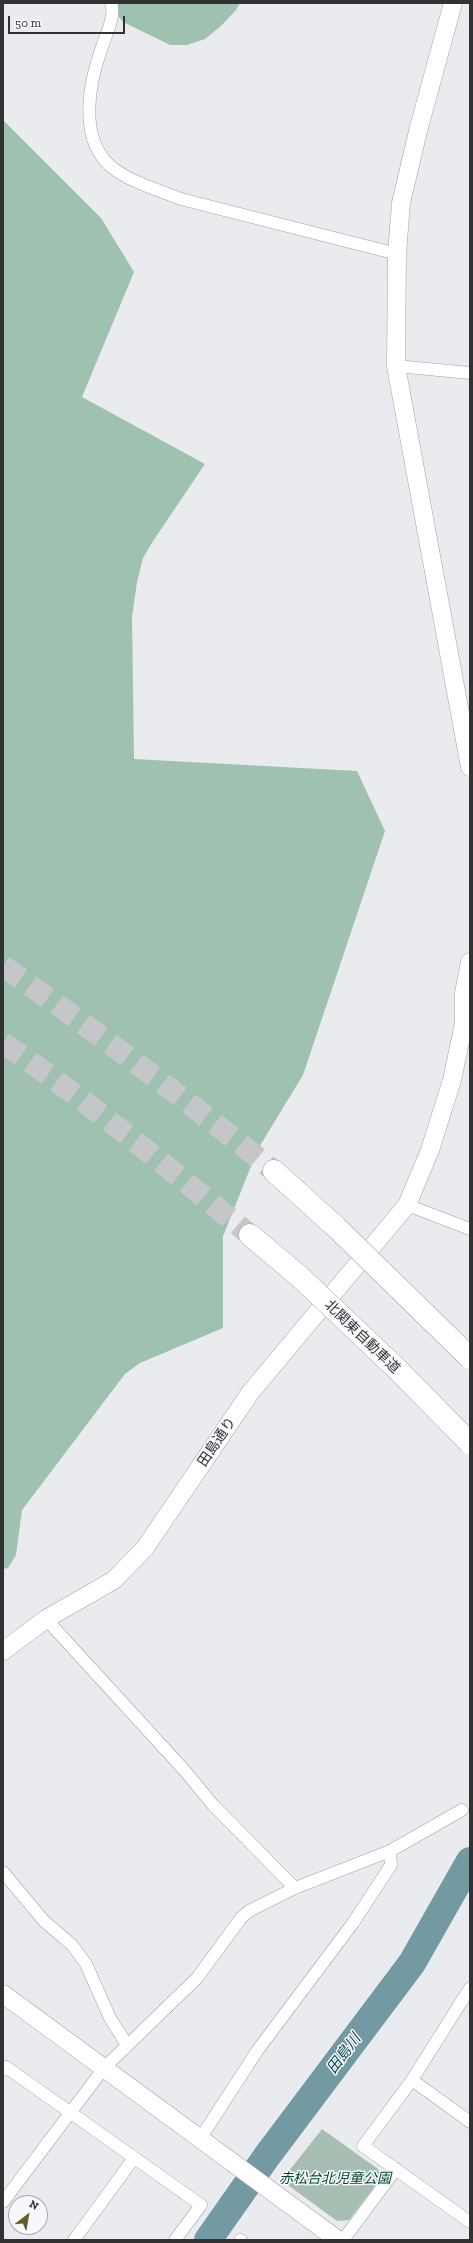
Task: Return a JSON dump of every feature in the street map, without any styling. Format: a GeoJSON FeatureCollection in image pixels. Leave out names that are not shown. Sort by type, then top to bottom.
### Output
{"type":"FeatureCollection","features":[{"type":"Feature","properties":{"kind":"highway"},"geometry":{"type":"LineString","coordinates":[[274,1171],[338,1228],[470,1358]]}},
{"type":"Feature","properties":{"kind":"highway","name":"北関東自動車道"},"geometry":{"type":"LineString","coordinates":[[250,1235],[300,1277],[396,1368],[470,1443]]}},
{"type":"Feature","properties":{"kind":"street"},"geometry":{"type":"LineString","coordinates":[[110,3],[112,18],[93,74],[91,130],[99,151],[114,168],[150,187],[181,199],[397,254]]}},
{"type":"Feature","properties":{"kind":"street"},"geometry":{"type":"LineString","coordinates":[[453,3],[419,127],[401,203],[397,254],[396,366],[470,767]]}},
{"type":"Feature","properties":{"kind":"street"},"geometry":{"type":"LineString","coordinates":[[396,366],[470,373]]}},
{"type":"Feature","properties":{"kind":"street","name":"田島通り"},"geometry":{"type":"LineString","coordinates":[[3,1651],[46,1619],[114,1580],[145,1548],[250,1393],[407,1205],[430,1150],[452,1080],[464,1023],[464,993],[470,962]]}},
{"type":"Feature","properties":{"kind":"street"},"geometry":{"type":"LineString","coordinates":[[407,1205],[470,1229]]}},
{"type":"Feature","properties":{"kind":"street"},"geometry":{"type":"LineString","coordinates":[[46,1619],[186,1771],[213,1805],[295,1888]]}},
{"type":"Feature","properties":{"kind":"street"},"geometry":{"type":"LineString","coordinates":[[3,2202],[104,2068],[197,1978],[241,1918],[249,1911],[295,1888],[390,1852],[462,1810]]}},
{"type":"Feature","properties":{"kind":"street"},"geometry":{"type":"LineString","coordinates":[[200,2139],[257,2051],[353,1923],[391,1865],[390,1852]]}},
{"type":"Feature","properties":{"kind":"street"},"geometry":{"type":"LineString","coordinates":[[3,1872],[44,1921],[72,1945],[86,1964],[110,2018],[127,2045]]}},
{"type":"Feature","properties":{"kind":"street"},"geometry":{"type":"LineString","coordinates":[[470,1988],[412,2080],[364,2146],[470,2222]]}},
{"type":"Feature","properties":{"kind":"street"},"geometry":{"type":"LineString","coordinates":[[3,1994],[338,2240]]}},
{"type":"Feature","properties":{"kind":"street"},"geometry":{"type":"LineString","coordinates":[[3,2070],[6,2066],[201,2205],[175,2240]]}},
{"type":"Feature","properties":{"kind":"street"},"geometry":{"type":"LineString","coordinates":[[412,2080],[470,2122]]}},
{"type":"Feature","properties":{"kind":"street"},"geometry":{"type":"LineString","coordinates":[[74,2240],[134,2158]]}},
{"type":"Feature","properties":{"kind":"street"},"geometry":{"type":"LineString","coordinates":[[343,2240],[396,2169]]}},
{"type":"Feature","properties":{"kind":"green space"},"geometry":{"type":"Polygon","coordinates":[[[107,3],[240,3],[236,10],[221,26],[205,39],[187,45],[170,45],[123,22],[107,3]]]}},
{"type":"Feature","properties":{"kind":"green space"},"geometry":{"type":"Polygon","coordinates":[[[3,120],[101,218],[134,272],[82,397],[205,464],[143,558],[137,582],[132,617],[134,759],[357,771],[385,831],[303,1075],[258,1149],[223,1236],[223,1328],[140,1363],[125,1374],[22,1510],[16,1555],[8,1568],[3,1569],[3,120]]]}},
{"type":"Feature","properties":{"kind":"green space","name":"赤松台北児童公園"},"geometry":{"type":"Polygon","coordinates":[[[322,2129],[378,2169],[381,2178],[349,2220],[337,2221],[285,2183],[289,2171],[322,2129]]]}},
{"type":"Feature","properties":{"kind":"waterway","name":"田島川"},"geometry":{"type":"LineString","coordinates":[[208,2240],[267,2156],[412,1963],[470,1861]]}},
{"type":"Feature","properties":{"kind":"tunnel"},"geometry":{"type":"LineString","coordinates":[[3,966],[140,1066],[274,1171]]}},
{"type":"Feature","properties":{"kind":"tunnel"},"geometry":{"type":"LineString","coordinates":[[3,1043],[98,1112],[250,1235]]}}]}
